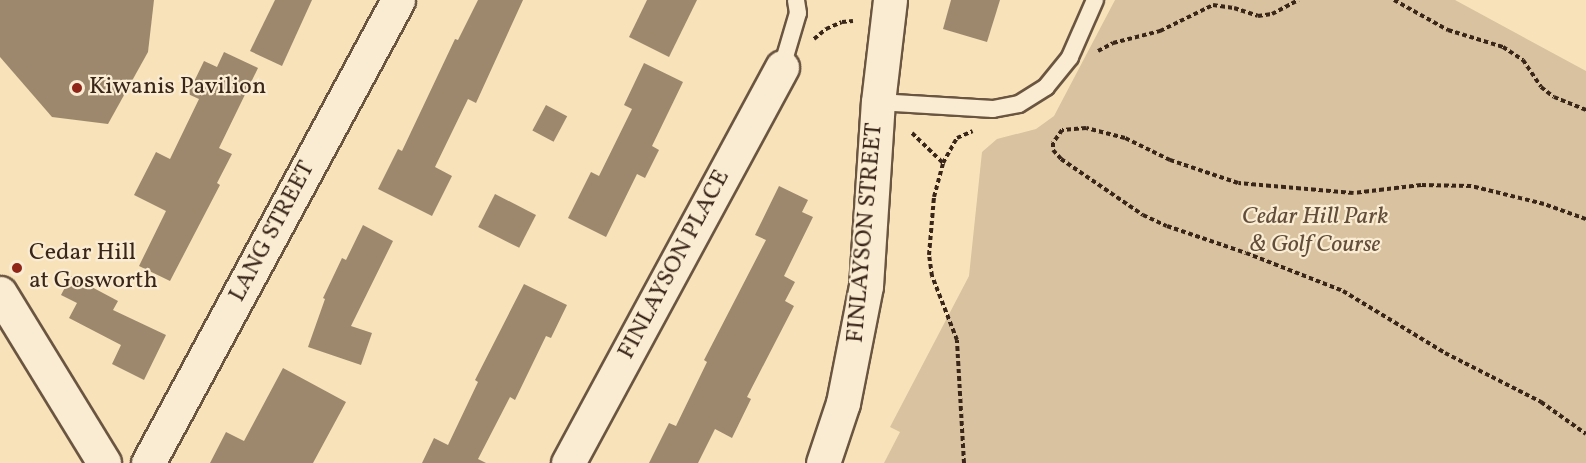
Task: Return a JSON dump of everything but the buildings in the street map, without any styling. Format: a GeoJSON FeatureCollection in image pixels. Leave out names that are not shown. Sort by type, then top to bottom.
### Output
{"type":"FeatureCollection","features":[{"type":"Feature","properties":{"kind":"street","name":"LANG STREET"},"geometry":{"type":"LineString","coordinates":[[148,463],[398,0]]}},
{"type":"Feature","properties":{"kind":"street","name":"FINLAYSON STREET"},"geometry":{"type":"LineString","coordinates":[[823,463],[843,403],[866,286],[878,102],[890,0]]}},
{"type":"Feature","properties":{"kind":"street","name":"FINLAYSON PLACE"},"geometry":{"type":"LineString","coordinates":[[568,463],[782,67]]}},
{"type":"Feature","properties":{"kind":"street"},"geometry":{"type":"LineString","coordinates":[[0,292],[104,463]]}},
{"type":"Feature","properties":{"kind":"lane"},"geometry":{"type":"LineString","coordinates":[[782,67],[798,14],[796,0]]}},
{"type":"Feature","properties":{"kind":"lane"},"geometry":{"type":"LineString","coordinates":[[878,102],[993,109],[1019,104],[1046,87],[1070,57],[1095,0]]}},
{"type":"Feature","properties":{"kind":"path"},"geometry":{"type":"LineString","coordinates":[[1092,58],[1102,47],[1160,31],[1213,5],[1234,8],[1258,16],[1272,14],[1298,0]]}},
{"type":"Feature","properties":{"kind":"path"},"geometry":{"type":"LineString","coordinates":[[1394,0],[1402,2],[1448,30],[1503,47],[1523,60],[1541,87],[1554,97],[1586,110]]}},
{"type":"Feature","properties":{"kind":"path"},"geometry":{"type":"LineString","coordinates":[[782,67],[826,29],[842,22],[854,21]]}},
{"type":"Feature","properties":{"kind":"path"},"geometry":{"type":"LineString","coordinates":[[1586,219],[1545,204],[1471,186],[1421,185],[1353,193],[1318,192],[1238,183],[1170,160],[1125,138],[1086,128],[1062,130],[1053,143],[1053,150],[1061,159],[1143,214],[1167,226],[1246,253],[1343,291],[1445,353],[1541,402],[1586,434]]}},
{"type":"Feature","properties":{"kind":"path"},"geometry":{"type":"LineString","coordinates":[[964,463],[957,340],[932,276],[929,255],[934,197],[944,163],[957,138],[977,130]]}},
{"type":"Feature","properties":{"kind":"path"},"geometry":{"type":"LineString","coordinates":[[912,133],[944,163]]}},
{"type":"Feature","properties":{"kind":"green space","name":"Cedar Hill Park & Golf Course"},"geometry":{"type":"Polygon","coordinates":[[[1115,0],[1455,0],[1586,71],[1586,463],[884,463],[900,432],[890,427],[969,276],[982,152],[997,139],[1036,129],[1054,116],[1115,0]]]}},
{"type":"Feature","properties":{"kind":"place","name":"Kiwanis Pavilion"},"geometry":{"type":"Point","coordinates":[77,88]}},
{"type":"Feature","properties":{"kind":"place","name":"Cedar Hill at Gosworth"},"geometry":{"type":"Point","coordinates":[17,268]}}]}
